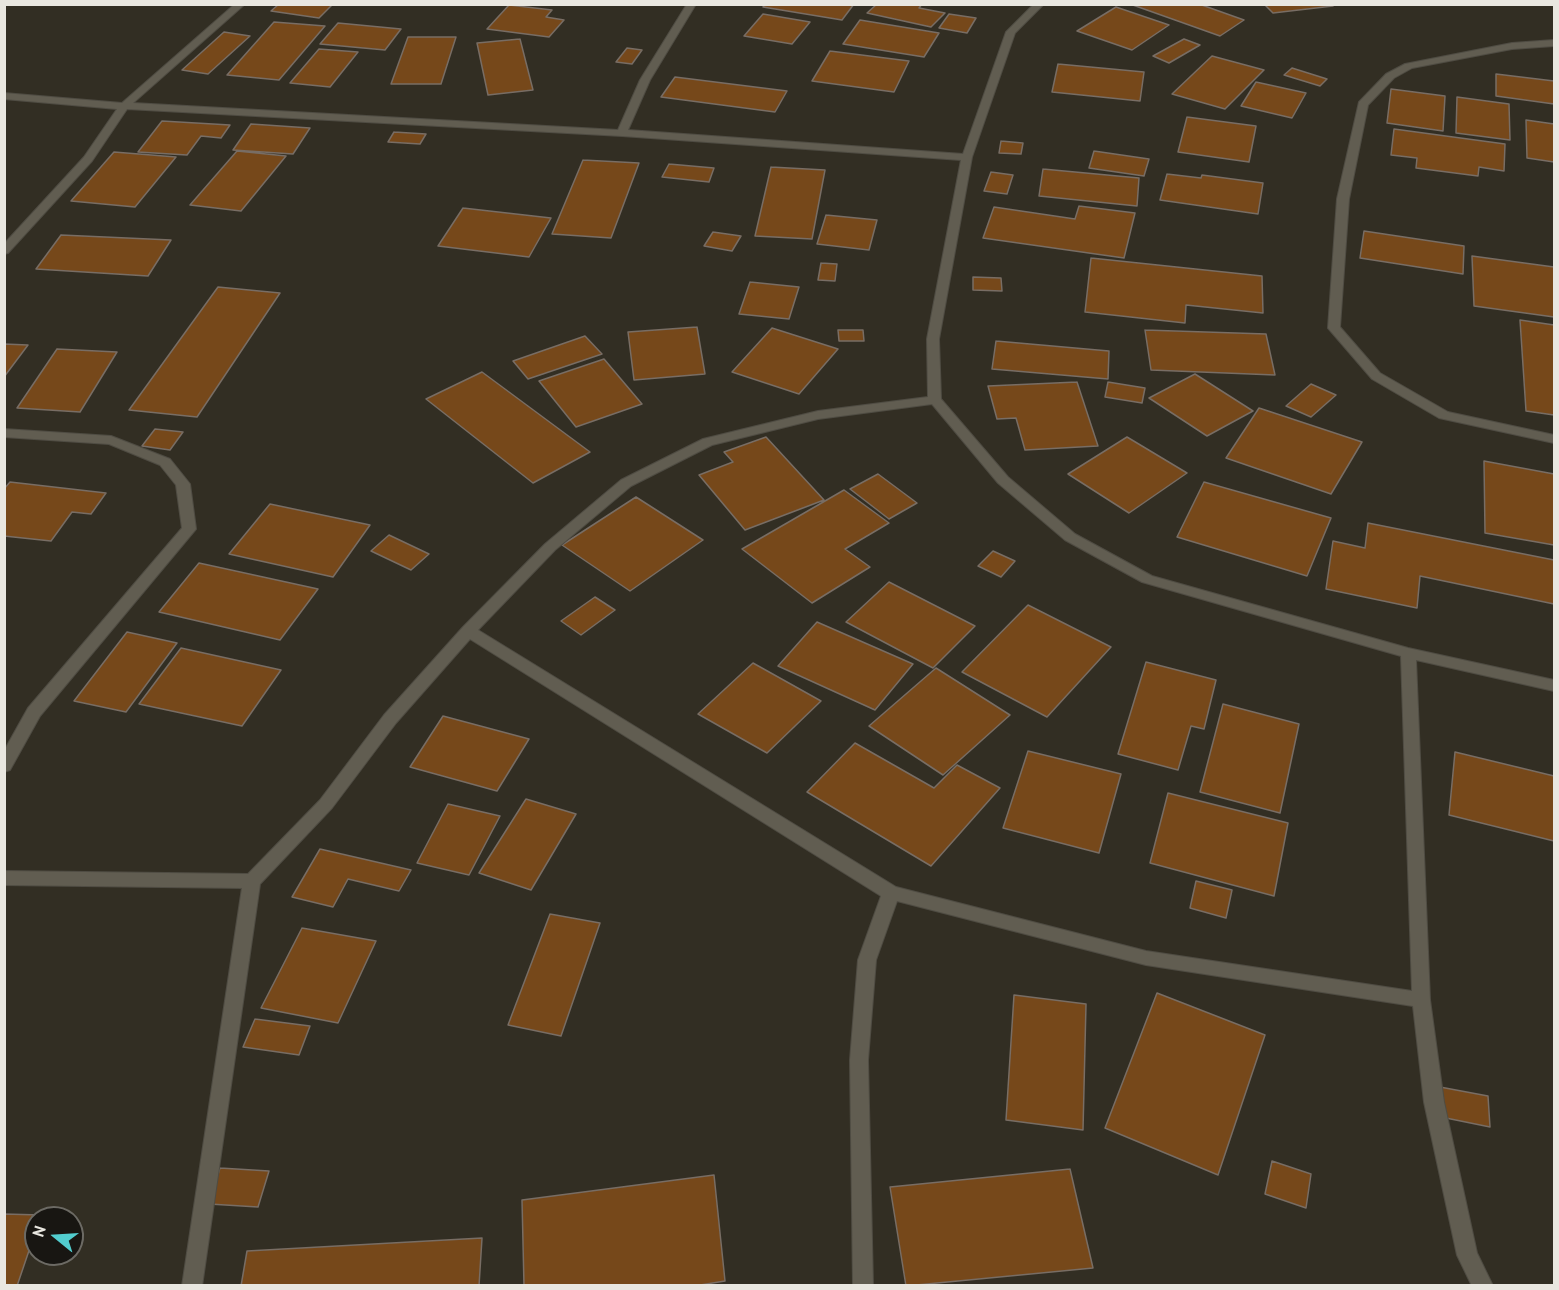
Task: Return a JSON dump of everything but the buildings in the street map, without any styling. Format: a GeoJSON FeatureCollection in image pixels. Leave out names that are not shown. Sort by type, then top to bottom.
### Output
{"type":"FeatureCollection","features":[{"type":"Feature","properties":{"kind":"street"},"geometry":{"type":"LineString","coordinates":[[4,251],[88,159],[124,106],[241,4]]}},
{"type":"Feature","properties":{"kind":"street"},"geometry":{"type":"LineString","coordinates":[[622,133],[645,80],[692,4]]}},
{"type":"Feature","properties":{"kind":"street"},"geometry":{"type":"LineString","coordinates":[[1040,4],[1011,32],[967,158],[933,339],[935,400],[1003,480],[1070,537],[1147,579],[1408,653],[1554,685]]}},
{"type":"Feature","properties":{"kind":"street"},"geometry":{"type":"LineString","coordinates":[[1554,43],[1512,46],[1409,66],[1390,76],[1363,104],[1343,199],[1334,328],[1376,376],[1444,415],[1554,439]]}},
{"type":"Feature","properties":{"kind":"street"},"geometry":{"type":"LineString","coordinates":[[4,96],[124,106],[622,133],[967,158]]}},
{"type":"Feature","properties":{"kind":"street"},"geometry":{"type":"LineString","coordinates":[[192,1286],[252,881],[326,804],[390,719],[468,631],[550,547],[626,483],[708,442],[818,415],[935,400]]}},
{"type":"Feature","properties":{"kind":"street"},"geometry":{"type":"LineString","coordinates":[[4,433],[111,440],[165,462],[183,484],[189,530],[34,712],[4,766]]}},
{"type":"Feature","properties":{"kind":"street"},"geometry":{"type":"LineString","coordinates":[[468,631],[891,893],[1146,958],[1421,1000]]}},
{"type":"Feature","properties":{"kind":"street"},"geometry":{"type":"LineString","coordinates":[[1408,653],[1421,1000],[1434,1102],[1467,1255],[1483,1286]]}},
{"type":"Feature","properties":{"kind":"street"},"geometry":{"type":"LineString","coordinates":[[4,878],[252,881]]}},
{"type":"Feature","properties":{"kind":"street"},"geometry":{"type":"LineString","coordinates":[[862,1286],[859,1060],[867,960],[891,893]]}}]}
